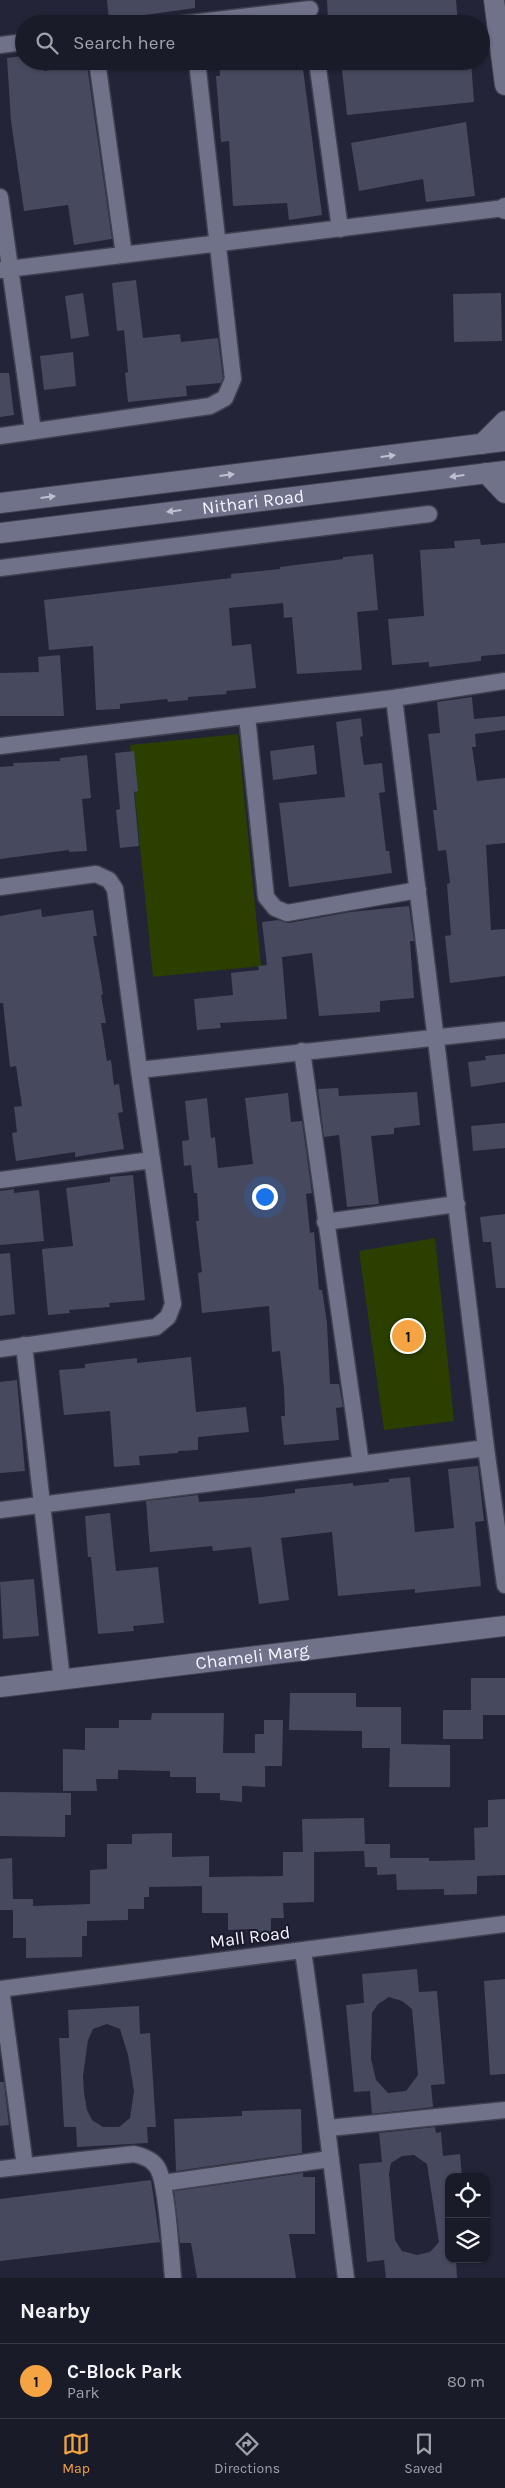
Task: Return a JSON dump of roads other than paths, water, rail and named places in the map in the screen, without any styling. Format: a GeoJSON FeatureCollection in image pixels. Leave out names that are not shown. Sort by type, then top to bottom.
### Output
{"type":"FeatureCollection","features":[{"type":"Feature","properties":{"kind":"street"},"geometry":{"type":"LineString","coordinates":[[494,0],[505,85]]}},
{"type":"Feature","properties":{"kind":"street"},"geometry":{"type":"LineString","coordinates":[[270,15],[311,11]]}},
{"type":"Feature","properties":{"kind":"street"},"geometry":{"type":"LineString","coordinates":[[0,45],[15,43]]}},
{"type":"Feature","properties":{"kind":"street"},"geometry":{"type":"LineString","coordinates":[[98,70],[124,255]]}},
{"type":"Feature","properties":{"kind":"street"},"geometry":{"type":"LineString","coordinates":[[0,436],[210,406],[225,398],[233,379],[198,70]]}},
{"type":"Feature","properties":{"kind":"street"},"geometry":{"type":"LineString","coordinates":[[318,70],[340,229]]}},
{"type":"Feature","properties":{"kind":"street"},"geometry":{"type":"LineString","coordinates":[[0,197],[5,270],[33,431]]}},
{"type":"Feature","properties":{"kind":"street"},"geometry":{"type":"LineString","coordinates":[[5,270],[505,208]]}},
{"type":"Feature","properties":{"kind":"street"},"geometry":{"type":"LineString","coordinates":[[482,444],[505,421]]}},
{"type":"Feature","properties":{"kind":"street","name":"Nithari Road"},"geometry":{"type":"LineString","coordinates":[[0,503],[505,441]]}},
{"type":"Feature","properties":{"kind":"street"},"geometry":{"type":"LineString","coordinates":[[495,472],[505,493]]}},
{"type":"Feature","properties":{"kind":"street","name":"Nithari Road"},"geometry":{"type":"LineString","coordinates":[[0,533],[495,472]]}},
{"type":"Feature","properties":{"kind":"street"},"geometry":{"type":"LineString","coordinates":[[0,568],[429,514]]}},
{"type":"Feature","properties":{"kind":"street"},"geometry":{"type":"LineString","coordinates":[[0,746],[394,698],[505,681]]}},
{"type":"Feature","properties":{"kind":"street"},"geometry":{"type":"LineString","coordinates":[[394,698],[486,1448],[505,1585]]}},
{"type":"Feature","properties":{"kind":"street"},"geometry":{"type":"LineString","coordinates":[[247,716],[266,897],[275,908],[287,913],[418,890]]}},
{"type":"Feature","properties":{"kind":"street"},"geometry":{"type":"LineString","coordinates":[[0,887],[96,874],[109,880],[115,889],[138,1070],[173,1304],[168,1316],[156,1327],[0,1348]]}},
{"type":"Feature","properties":{"kind":"street"},"geometry":{"type":"LineString","coordinates":[[138,1070],[435,1036],[505,1030]]}},
{"type":"Feature","properties":{"kind":"street"},"geometry":{"type":"LineString","coordinates":[[302,1051],[361,1464]]}},
{"type":"Feature","properties":{"kind":"street"},"geometry":{"type":"LineString","coordinates":[[0,1180],[152,1160]]}},
{"type":"Feature","properties":{"kind":"street"},"geometry":{"type":"LineString","coordinates":[[325,1222],[457,1204]]}},
{"type":"Feature","properties":{"kind":"street"},"geometry":{"type":"LineString","coordinates":[[24,1346],[62,1680]]}},
{"type":"Feature","properties":{"kind":"street"},"geometry":{"type":"LineString","coordinates":[[0,1510],[486,1448]]}},
{"type":"Feature","properties":{"kind":"street","name":"Chameli Marg"},"geometry":{"type":"LineString","coordinates":[[0,1687],[505,1626]]}},
{"type":"Feature","properties":{"kind":"street","name":"Mall Road"},"geometry":{"type":"LineString","coordinates":[[0,1989],[505,1924]]}},
{"type":"Feature","properties":{"kind":"street"},"geometry":{"type":"LineString","coordinates":[[303,1951],[329,2128],[330,2159],[346,2278]]}},
{"type":"Feature","properties":{"kind":"street"},"geometry":{"type":"LineString","coordinates":[[0,1989],[25,2166]]}},
{"type":"Feature","properties":{"kind":"street"},"geometry":{"type":"LineString","coordinates":[[329,2128],[505,2110]]}},
{"type":"Feature","properties":{"kind":"street"},"geometry":{"type":"LineString","coordinates":[[0,2168],[134,2154],[148,2158],[158,2167],[163,2183],[173,2278]]}},
{"type":"Feature","properties":{"kind":"street"},"geometry":{"type":"LineString","coordinates":[[163,2183],[330,2159]]}},
{"type":"Feature","properties":{"kind":"place","name":"C-Block Park"},"geometry":{"type":"Point","coordinates":[408,1336]}}]}
